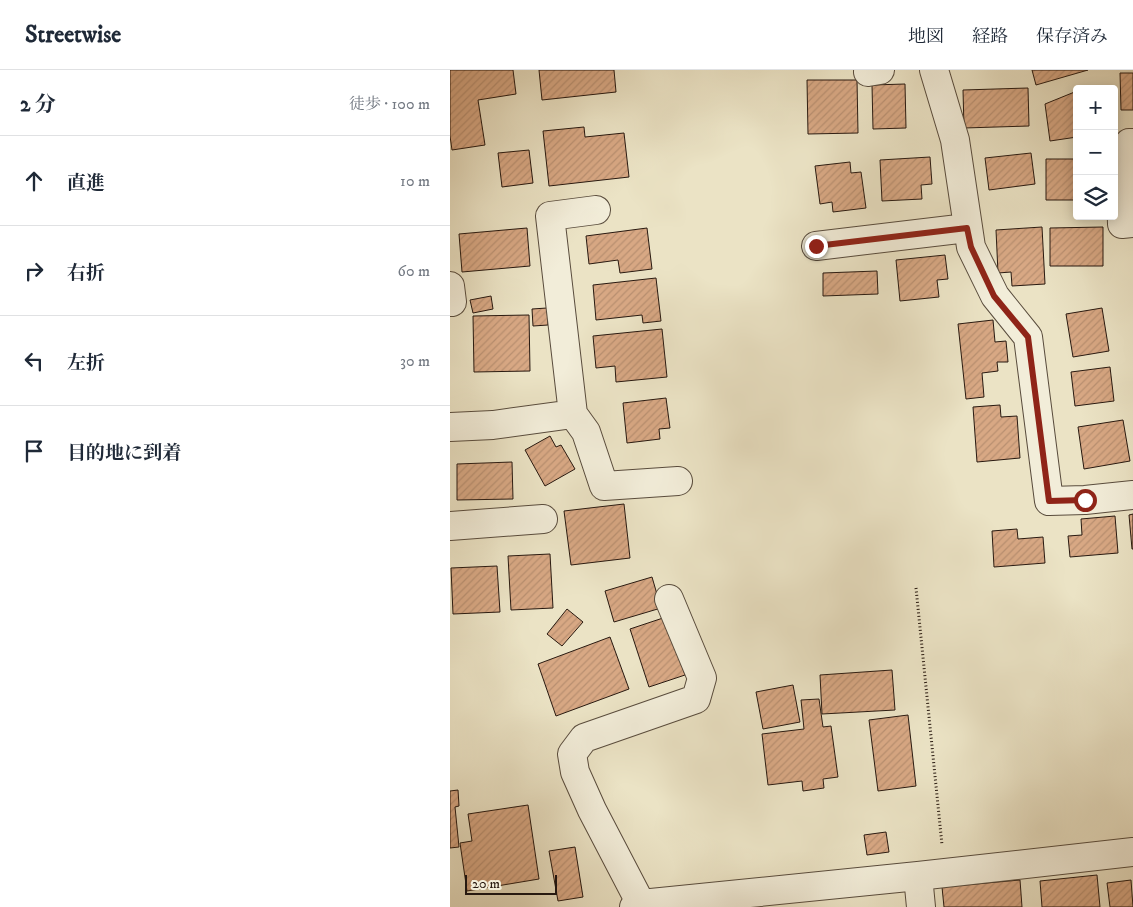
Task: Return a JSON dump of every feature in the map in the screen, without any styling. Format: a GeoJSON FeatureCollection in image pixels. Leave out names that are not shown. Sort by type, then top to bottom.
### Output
{"type":"FeatureCollection","features":[{"type":"Feature","properties":{"kind":"street"},"geometry":{"type":"LineString","coordinates":[[934,70],[955,140],[971,247],[994,296],[1028,337],[1049,501],[1085,500],[1133,495]]}},
{"type":"Feature","properties":{"kind":"street"},"geometry":{"type":"LineString","coordinates":[[1133,143],[1129,143],[1120,154],[1122,224],[1133,223]]}},
{"type":"Feature","properties":{"kind":"street"},"geometry":{"type":"LineString","coordinates":[[596,210],[550,216],[573,414],[586,432],[604,486],[678,481]]}},
{"type":"Feature","properties":{"kind":"street"},"geometry":{"type":"LineString","coordinates":[[816,246],[967,228]]}},
{"type":"Feature","properties":{"kind":"street"},"geometry":{"type":"LineString","coordinates":[[450,286],[452,302],[450,302]]}},
{"type":"Feature","properties":{"kind":"street"},"geometry":{"type":"LineString","coordinates":[[450,427],[493,425],[573,414]]}},
{"type":"Feature","properties":{"kind":"street"},"geometry":{"type":"LineString","coordinates":[[450,526],[542,519]]}},
{"type":"Feature","properties":{"kind":"street"},"geometry":{"type":"LineString","coordinates":[[670,599],[702,678],[696,698],[584,738],[572,754],[575,772],[638,906],[1133,852]]}},
{"type":"Feature","properties":{"kind":"street"},"geometry":{"type":"LineString","coordinates":[[918,876],[921,907]]}},
{"type":"Feature","properties":{"kind":"path"},"geometry":{"type":"LineString","coordinates":[[916,588],[945,873]]}},
{"type":"Feature","properties":{"kind":"building"},"geometry":{"type":"Polygon","coordinates":[[[450,70],[513,70],[516,94],[478,100],[485,145],[452,150],[450,136],[450,70]]]}},
{"type":"Feature","properties":{"kind":"building"},"geometry":{"type":"Polygon","coordinates":[[[539,70],[614,70],[616,92],[542,100],[539,70]]]}},
{"type":"Feature","properties":{"kind":"building"},"geometry":{"type":"Polygon","coordinates":[[[1032,70],[1088,70],[1036,85],[1032,70]]]}},
{"type":"Feature","properties":{"kind":"building"},"geometry":{"type":"Polygon","coordinates":[[[1120,73],[1133,73],[1133,110],[1121,110],[1120,73]]]}},
{"type":"Feature","properties":{"kind":"building"},"geometry":{"type":"Polygon","coordinates":[[[807,80],[857,80],[858,133],[808,134],[807,80]]]}},
{"type":"Feature","properties":{"kind":"building"},"geometry":{"type":"Polygon","coordinates":[[[905,84],[906,128],[873,129],[872,85],[905,84]]]}},
{"type":"Feature","properties":{"kind":"building"},"geometry":{"type":"Polygon","coordinates":[[[1028,88],[1029,126],[964,128],[963,90],[1028,88]]]}},
{"type":"Feature","properties":{"kind":"building"},"geometry":{"type":"Polygon","coordinates":[[[1073,93],[1073,138],[1050,141],[1045,104],[1073,93]]]}},
{"type":"Feature","properties":{"kind":"building"},"geometry":{"type":"Polygon","coordinates":[[[584,127],[585,137],[624,133],[629,177],[549,186],[543,131],[584,127]]]}},
{"type":"Feature","properties":{"kind":"building"},"geometry":{"type":"Polygon","coordinates":[[[529,150],[533,183],[502,187],[498,153],[529,150]]]}},
{"type":"Feature","properties":{"kind":"building"},"geometry":{"type":"Polygon","coordinates":[[[1031,153],[1035,184],[989,190],[985,158],[1031,153]]]}},
{"type":"Feature","properties":{"kind":"building"},"geometry":{"type":"Polygon","coordinates":[[[930,157],[932,184],[921,185],[922,199],[882,201],[880,160],[930,157]]]}},
{"type":"Feature","properties":{"kind":"building"},"geometry":{"type":"Polygon","coordinates":[[[1046,159],[1073,159],[1073,200],[1046,200],[1046,159]]]}},
{"type":"Feature","properties":{"kind":"building"},"geometry":{"type":"Polygon","coordinates":[[[850,162],[851,173],[861,172],[866,208],[833,212],[832,202],[820,204],[815,166],[850,162]]]}},
{"type":"Feature","properties":{"kind":"building"},"geometry":{"type":"Polygon","coordinates":[[[1042,227],[1045,284],[1012,286],[1011,272],[998,273],[996,230],[1042,227]]]}},
{"type":"Feature","properties":{"kind":"building"},"geometry":{"type":"Polygon","coordinates":[[[1103,227],[1103,266],[1050,266],[1050,228],[1103,227]]]}},
{"type":"Feature","properties":{"kind":"building"},"geometry":{"type":"Polygon","coordinates":[[[527,228],[530,266],[462,272],[459,234],[527,228]]]}},
{"type":"Feature","properties":{"kind":"building"},"geometry":{"type":"Polygon","coordinates":[[[647,228],[652,269],[620,273],[618,260],[589,264],[586,236],[647,228]]]}},
{"type":"Feature","properties":{"kind":"building"},"geometry":{"type":"Polygon","coordinates":[[[945,255],[948,279],[937,280],[939,297],[900,301],[896,260],[945,255]]]}},
{"type":"Feature","properties":{"kind":"building"},"geometry":{"type":"Polygon","coordinates":[[[877,271],[878,294],[823,296],[823,273],[877,271]]]}},
{"type":"Feature","properties":{"kind":"building"},"geometry":{"type":"Polygon","coordinates":[[[656,278],[661,321],[643,323],[642,315],[596,320],[593,285],[656,278]]]}},
{"type":"Feature","properties":{"kind":"building"},"geometry":{"type":"Polygon","coordinates":[[[491,296],[493,309],[473,313],[470,300],[491,296]]]}},
{"type":"Feature","properties":{"kind":"building"},"geometry":{"type":"Polygon","coordinates":[[[547,308],[548,325],[533,326],[532,309],[547,308]]]}},
{"type":"Feature","properties":{"kind":"building"},"geometry":{"type":"Polygon","coordinates":[[[1102,308],[1109,351],[1073,357],[1066,314],[1102,308]]]}},
{"type":"Feature","properties":{"kind":"building"},"geometry":{"type":"Polygon","coordinates":[[[529,315],[530,371],[474,372],[473,316],[529,315]]]}},
{"type":"Feature","properties":{"kind":"building"},"geometry":{"type":"Polygon","coordinates":[[[993,320],[995,342],[1006,341],[1008,362],[997,362],[998,371],[982,373],[984,397],[966,399],[958,324],[993,320]]]}},
{"type":"Feature","properties":{"kind":"building"},"geometry":{"type":"Polygon","coordinates":[[[662,329],[667,377],[616,382],[615,366],[596,368],[593,336],[662,329]]]}},
{"type":"Feature","properties":{"kind":"building"},"geometry":{"type":"Polygon","coordinates":[[[1110,367],[1114,401],[1075,406],[1071,372],[1110,367]]]}},
{"type":"Feature","properties":{"kind":"building"},"geometry":{"type":"Polygon","coordinates":[[[666,398],[670,428],[659,429],[660,439],[627,443],[623,403],[666,398]]]}},
{"type":"Feature","properties":{"kind":"building"},"geometry":{"type":"Polygon","coordinates":[[[1000,405],[1001,417],[1017,416],[1020,458],[977,462],[973,407],[1000,405]]]}},
{"type":"Feature","properties":{"kind":"building"},"geometry":{"type":"Polygon","coordinates":[[[1123,420],[1130,461],[1084,469],[1078,427],[1123,420]]]}},
{"type":"Feature","properties":{"kind":"building"},"geometry":{"type":"Polygon","coordinates":[[[550,436],[556,447],[561,445],[575,469],[545,486],[525,450],[550,436]]]}},
{"type":"Feature","properties":{"kind":"building"},"geometry":{"type":"Polygon","coordinates":[[[512,462],[513,499],[457,500],[457,464],[512,462]]]}},
{"type":"Feature","properties":{"kind":"building"},"geometry":{"type":"Polygon","coordinates":[[[624,504],[630,558],[571,565],[564,511],[624,504]]]}},
{"type":"Feature","properties":{"kind":"building"},"geometry":{"type":"Polygon","coordinates":[[[1133,514],[1133,549],[1132,549],[1129,515],[1133,514]]]}},
{"type":"Feature","properties":{"kind":"building"},"geometry":{"type":"Polygon","coordinates":[[[1115,516],[1118,553],[1070,557],[1068,536],[1082,535],[1081,519],[1115,516]]]}},
{"type":"Feature","properties":{"kind":"building"},"geometry":{"type":"Polygon","coordinates":[[[1017,529],[1018,539],[1043,537],[1045,563],[994,567],[992,531],[1017,529]]]}},
{"type":"Feature","properties":{"kind":"building"},"geometry":{"type":"Polygon","coordinates":[[[550,554],[553,608],[511,610],[508,556],[550,554]]]}},
{"type":"Feature","properties":{"kind":"building"},"geometry":{"type":"Polygon","coordinates":[[[497,566],[500,612],[453,614],[451,568],[497,566]]]}},
{"type":"Feature","properties":{"kind":"building"},"geometry":{"type":"Polygon","coordinates":[[[652,577],[661,608],[614,622],[605,591],[652,577]]]}},
{"type":"Feature","properties":{"kind":"building"},"geometry":{"type":"Polygon","coordinates":[[[567,609],[583,622],[562,646],[547,634],[567,609]]]}},
{"type":"Feature","properties":{"kind":"building"},"geometry":{"type":"Polygon","coordinates":[[[666,617],[685,675],[649,687],[630,629],[666,617]]]}},
{"type":"Feature","properties":{"kind":"building"},"geometry":{"type":"Polygon","coordinates":[[[610,637],[629,689],[556,716],[538,664],[610,637]]]}},
{"type":"Feature","properties":{"kind":"building"},"geometry":{"type":"Polygon","coordinates":[[[892,670],[895,710],[822,714],[820,675],[892,670]]]}},
{"type":"Feature","properties":{"kind":"building"},"geometry":{"type":"Polygon","coordinates":[[[793,685],[800,722],[763,729],[756,692],[793,685]]]}},
{"type":"Feature","properties":{"kind":"building"},"geometry":{"type":"Polygon","coordinates":[[[819,699],[823,727],[831,726],[838,777],[823,779],[824,788],[803,791],[802,781],[768,785],[762,734],[804,729],[801,700],[819,699]]]}},
{"type":"Feature","properties":{"kind":"building"},"geometry":{"type":"Polygon","coordinates":[[[908,715],[916,786],[878,791],[869,720],[908,715]]]}},
{"type":"Feature","properties":{"kind":"building"},"geometry":{"type":"Polygon","coordinates":[[[458,790],[459,806],[455,807],[459,847],[450,848],[450,791],[458,790]]]}},
{"type":"Feature","properties":{"kind":"building"},"geometry":{"type":"Polygon","coordinates":[[[528,805],[539,879],[467,891],[460,843],[472,841],[468,814],[528,805]]]}},
{"type":"Feature","properties":{"kind":"building"},"geometry":{"type":"Polygon","coordinates":[[[886,832],[889,852],[867,855],[864,835],[886,832]]]}},
{"type":"Feature","properties":{"kind":"building"},"geometry":{"type":"Polygon","coordinates":[[[575,847],[583,897],[558,901],[549,851],[575,847]]]}},
{"type":"Feature","properties":{"kind":"building"},"geometry":{"type":"Polygon","coordinates":[[[1097,875],[1100,907],[1042,907],[1040,881],[1097,875]]]}},
{"type":"Feature","properties":{"kind":"building"},"geometry":{"type":"Polygon","coordinates":[[[1020,880],[1022,907],[944,907],[942,887],[1020,880]]]}},
{"type":"Feature","properties":{"kind":"building"},"geometry":{"type":"Polygon","coordinates":[[[1131,880],[1133,907],[1110,907],[1107,883],[1131,880]]]}},
{"type":"Feature","properties":{"kind":"route"},"geometry":{"type":"LineString","coordinates":[[816,246],[967,228],[971,247],[994,296],[1028,337],[1049,501],[1085,500]]}}]}
